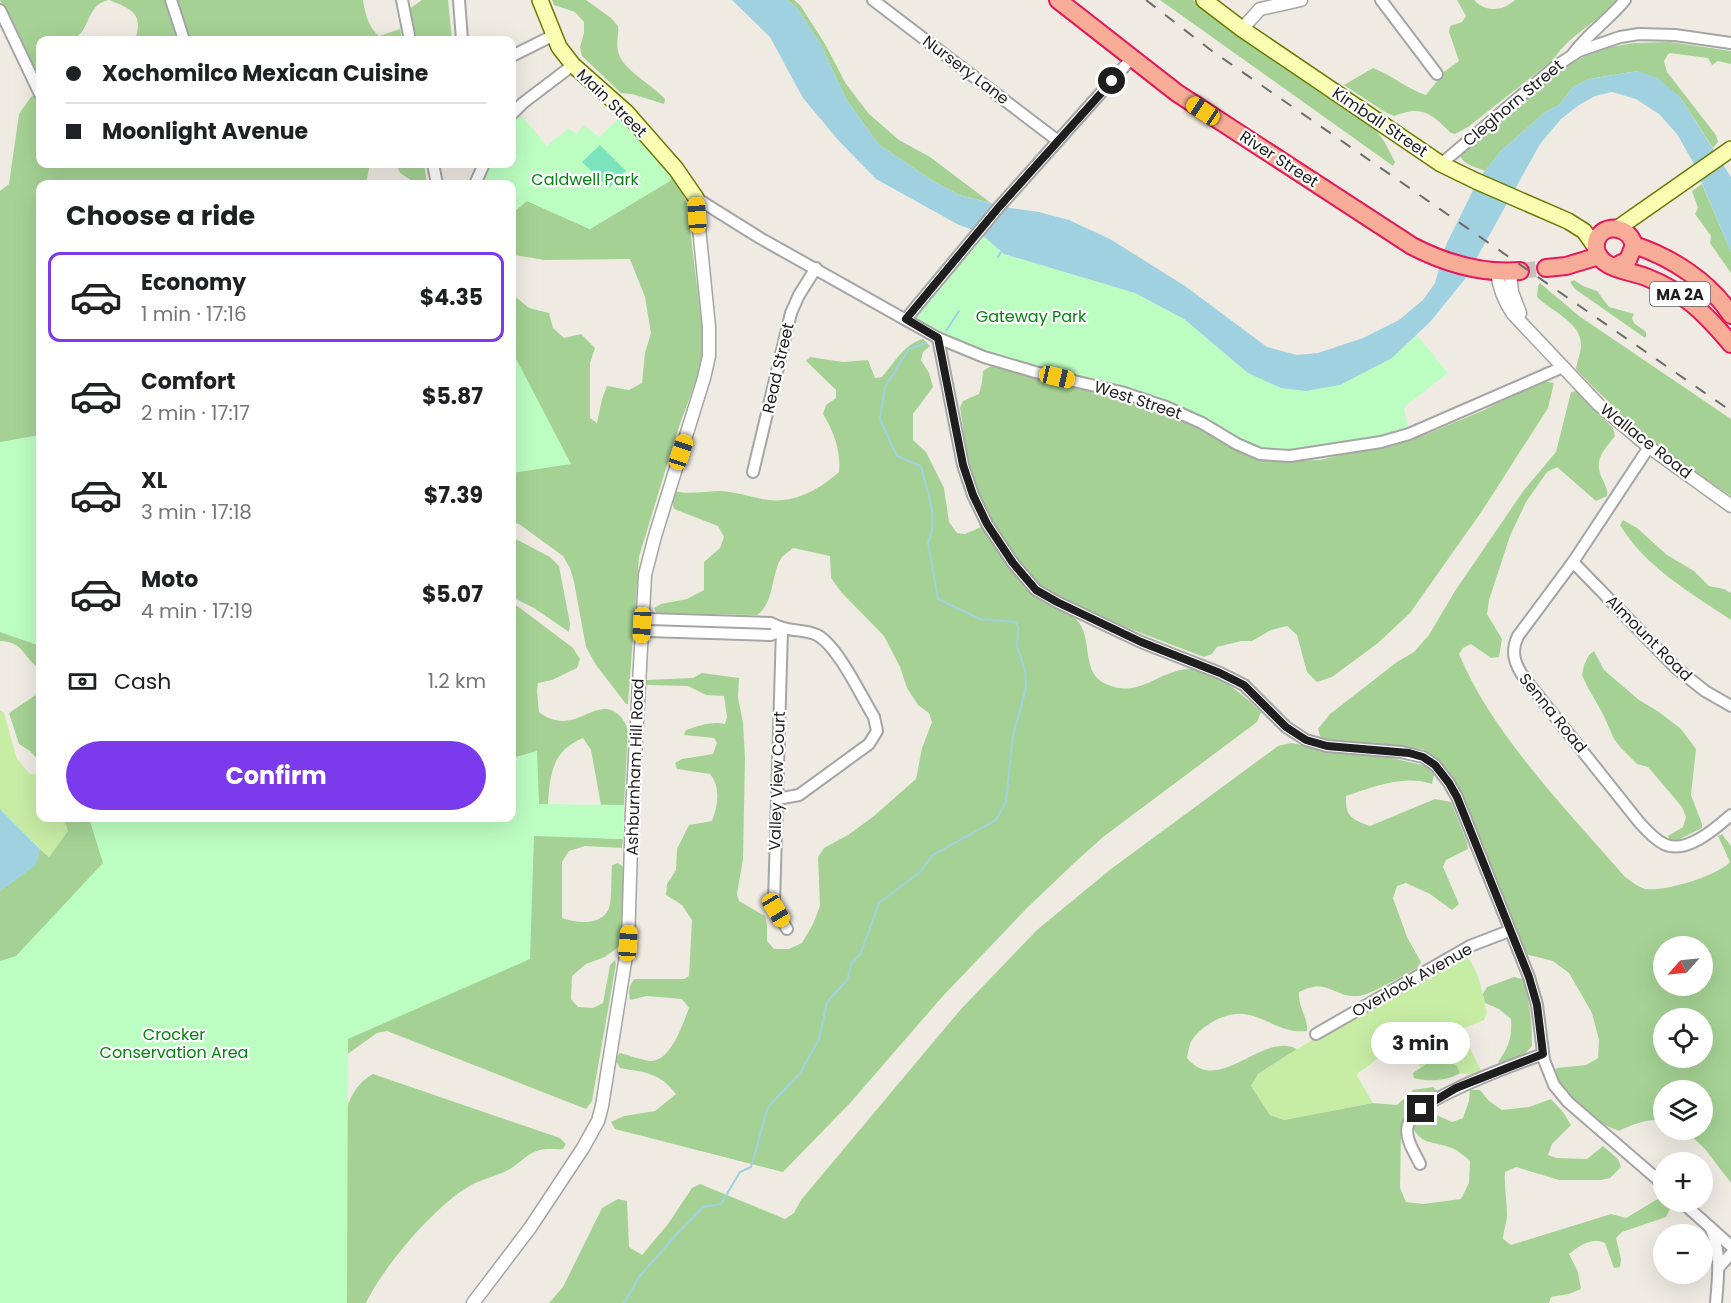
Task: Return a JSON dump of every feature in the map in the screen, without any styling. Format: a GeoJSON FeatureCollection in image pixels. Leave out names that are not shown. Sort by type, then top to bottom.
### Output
{"type":"FeatureCollection","features":[{"type":"Feature","properties":{"kind":"highway","name":"River Street"},"geometry":{"type":"LineString","coordinates":[[1058,0],[1177,93],[1408,243],[1436,258],[1476,268],[1509,272]]}},
{"type":"Feature","properties":{"kind":"highway"},"geometry":{"type":"LineString","coordinates":[[1546,268],[1566,266],[1612,240],[1628,260],[1614,267]]}},
{"type":"Feature","properties":{"kind":"highway","name":"MA 2A"},"geometry":{"type":"LineString","coordinates":[[1731,315],[1704,285],[1665,258],[1612,240],[1608,265],[1650,279],[1682,295],[1700,308],[1731,344]]}},
{"type":"Feature","properties":{"kind":"main road","name":"Main Street"},"geometry":{"type":"LineString","coordinates":[[540,0],[554,35],[573,65],[626,112],[676,169],[696,198]]}},
{"type":"Feature","properties":{"kind":"main road","name":"Kimball Street"},"geometry":{"type":"LineString","coordinates":[[1204,0],[1242,29],[1441,164],[1612,240]]}},
{"type":"Feature","properties":{"kind":"main road"},"geometry":{"type":"LineString","coordinates":[[1612,240],[1727,152]]}},
{"type":"Feature","properties":{"kind":"main road","name":"Kimball Street"},"geometry":{"type":"LineString","coordinates":[[1568,221],[1584,231],[1612,240]]}},
{"type":"Feature","properties":{"kind":"street"},"geometry":{"type":"LineString","coordinates":[[171,0],[183,36]]}},
{"type":"Feature","properties":{"kind":"street"},"geometry":{"type":"LineString","coordinates":[[402,0],[409,36]]}},
{"type":"Feature","properties":{"kind":"street"},"geometry":{"type":"LineString","coordinates":[[459,0],[462,36]]}},
{"type":"Feature","properties":{"kind":"street","name":"Nursery Lane"},"geometry":{"type":"LineString","coordinates":[[873,0],[1058,141]]}},
{"type":"Feature","properties":{"kind":"street"},"geometry":{"type":"LineString","coordinates":[[1242,29],[1260,9],[1302,0]]}},
{"type":"Feature","properties":{"kind":"street"},"geometry":{"type":"LineString","coordinates":[[1381,0],[1437,74]]}},
{"type":"Feature","properties":{"kind":"street"},"geometry":{"type":"LineString","coordinates":[[1573,54],[1625,0]]}},
{"type":"Feature","properties":{"kind":"street"},"geometry":{"type":"LineString","coordinates":[[0,10],[36,86]]}},
{"type":"Feature","properties":{"kind":"street","name":"Cleghorn Street"},"geometry":{"type":"LineString","coordinates":[[1441,164],[1573,54],[1611,39],[1639,34],[1675,35],[1731,43]]}},
{"type":"Feature","properties":{"kind":"street"},"geometry":{"type":"LineString","coordinates":[[516,54],[554,35]]}},
{"type":"Feature","properties":{"kind":"street"},"geometry":{"type":"LineString","coordinates":[[906,319],[999,207],[1132,58]]}},
{"type":"Feature","properties":{"kind":"street"},"geometry":{"type":"LineString","coordinates":[[516,110],[573,65]]}},
{"type":"Feature","properties":{"kind":"street","name":"West Street"},"geometry":{"type":"LineString","coordinates":[[696,198],[760,238],[938,338],[984,357],[1035,372],[1121,392],[1166,407],[1260,454],[1290,456],[1381,442],[1409,434],[1563,367]]}},
{"type":"Feature","properties":{"kind":"street","name":"Ashburnham Hill Road"},"geometry":{"type":"LineString","coordinates":[[473,1303],[530,1228],[583,1148],[602,1106],[628,943],[632,812],[644,585],[648,559],[709,356],[709,327],[696,198]]}},
{"type":"Feature","properties":{"kind":"street","name":"Read Street"},"geometry":{"type":"LineString","coordinates":[[753,472],[791,313],[816,268]]}},
{"type":"Feature","properties":{"kind":"street","name":"Wallace Road"},"geometry":{"type":"LineString","coordinates":[[1509,272],[1514,302],[1542,343],[1598,405],[1649,447],[1731,506]]}},
{"type":"Feature","properties":{"kind":"street"},"geometry":{"type":"LineString","coordinates":[[938,338],[965,474],[987,524],[1028,582],[1046,597],[1141,642],[1220,673],[1244,685],[1286,727],[1306,740],[1327,746],[1409,753],[1429,760],[1445,777],[1457,797],[1529,977],[1537,1005],[1543,1054],[1550,1077],[1568,1101],[1653,1175]]}},
{"type":"Feature","properties":{"kind":"street","name":"Senna Road"},"geometry":{"type":"LineString","coordinates":[[1649,447],[1573,562],[1518,636],[1513,653],[1518,668],[1639,822],[1662,843],[1671,847],[1689,844],[1731,815]]}},
{"type":"Feature","properties":{"kind":"street","name":"Almount Road"},"geometry":{"type":"LineString","coordinates":[[1573,562],[1676,668],[1705,691],[1731,706]]}},
{"type":"Feature","properties":{"kind":"street"},"geometry":{"type":"LineString","coordinates":[[642,625],[649,619],[771,623],[782,630],[812,634],[827,642],[874,717],[876,735],[869,744],[807,790],[796,796],[777,799]]}},
{"type":"Feature","properties":{"kind":"street","name":"Valley View Court"},"geometry":{"type":"LineString","coordinates":[[782,630],[774,902],[787,929]]}},
{"type":"Feature","properties":{"kind":"street","name":"Overlook Avenue"},"geometry":{"type":"LineString","coordinates":[[1316,1034],[1470,946],[1509,931]]}},
{"type":"Feature","properties":{"kind":"street"},"geometry":{"type":"LineString","coordinates":[[1420,1164],[1412,1149],[1407,1131],[1409,1120],[1418,1111],[1456,1088],[1543,1054]]}},
{"type":"Feature","properties":{"kind":"street"},"geometry":{"type":"LineString","coordinates":[[1693,1212],[1707,1224]]}},
{"type":"Feature","properties":{"kind":"street"},"geometry":{"type":"LineString","coordinates":[[1713,1230],[1731,1246]]}},
{"type":"Feature","properties":{"kind":"street"},"geometry":{"type":"LineString","coordinates":[[1713,1234],[1718,1247],[1719,1267],[1716,1303]]}},
{"type":"Feature","properties":{"kind":"street"},"geometry":{"type":"LineString","coordinates":[[1719,1267],[1731,1254]]}},
{"type":"Feature","properties":{"kind":"green space"},"geometry":{"type":"Polygon","coordinates":[[[0,0],[108,0],[95,8],[78,36],[36,36],[36,76],[0,0]]]}},
{"type":"Feature","properties":{"kind":"green space"},"geometry":{"type":"Polygon","coordinates":[[[109,0],[168,0],[178,36],[136,36],[137,18],[124,6],[109,0]]]}},
{"type":"Feature","properties":{"kind":"green space"},"geometry":{"type":"Polygon","coordinates":[[[176,0],[363,0],[368,20],[379,36],[186,36],[176,0]]]}},
{"type":"Feature","properties":{"kind":"green space"},"geometry":{"type":"Polygon","coordinates":[[[422,0],[448,0],[452,36],[414,36],[409,9],[422,0]]]}},
{"type":"Feature","properties":{"kind":"green space"},"geometry":{"type":"Polygon","coordinates":[[[552,0],[586,0],[611,18],[618,26],[617,48],[620,58],[665,99],[664,104],[621,93],[582,56],[580,47],[584,22],[575,12],[554,5],[552,0]]]}},
{"type":"Feature","properties":{"kind":"green space"},"geometry":{"type":"Polygon","coordinates":[[[787,0],[794,0],[800,5],[825,44],[846,84],[869,114],[899,140],[930,157],[991,203],[959,195],[933,181],[879,145],[846,99],[821,45],[797,8],[787,0]]]}},
{"type":"Feature","properties":{"kind":"green space"},"geometry":{"type":"Polygon","coordinates":[[[1160,0],[1193,0],[1230,30],[1308,80],[1375,129],[1395,162],[1393,166],[1160,0]]]}},
{"type":"Feature","properties":{"kind":"green space"},"geometry":{"type":"Polygon","coordinates":[[[1457,0],[1474,0],[1484,7],[1494,9],[1515,0],[1617,0],[1567,43],[1553,60],[1468,127],[1455,134],[1426,113],[1412,111],[1394,116],[1344,85],[1373,68],[1426,95],[1445,71],[1459,61],[1449,32],[1450,26],[1462,22],[1466,16],[1457,0]]]}},
{"type":"Feature","properties":{"kind":"green space"},"geometry":{"type":"Polygon","coordinates":[[[400,29],[401,36],[379,36],[400,29]]]}},
{"type":"Feature","properties":{"kind":"green space"},"geometry":{"type":"Polygon","coordinates":[[[1670,42],[1731,51],[1731,64],[1718,61],[1712,65],[1708,58],[1669,53],[1664,61],[1667,72],[1716,135],[1718,142],[1713,148],[1680,97],[1638,71],[1589,79],[1573,87],[1559,105],[1544,113],[1501,151],[1485,171],[1470,165],[1460,155],[1563,68],[1583,57],[1610,47],[1634,43],[1670,42]]]}},
{"type":"Feature","properties":{"kind":"green space"},"geometry":{"type":"Polygon","coordinates":[[[34,95],[36,98],[36,168],[369,168],[367,180],[36,180],[36,666],[15,644],[0,641],[0,191],[9,184],[19,114],[34,95]]]}},
{"type":"Feature","properties":{"kind":"green space","name":"Caldwell Park"},"geometry":{"type":"Polygon","coordinates":[[[516,109],[547,146],[569,128],[576,134],[584,125],[599,137],[626,112],[676,169],[670,181],[590,229],[527,201],[516,210],[516,180],[477,180],[482,168],[516,168],[516,109]]]}},
{"type":"Feature","properties":{"kind":"green space"},"geometry":{"type":"Polygon","coordinates":[[[600,145],[626,171],[609,188],[582,162],[600,145]]]}},
{"type":"Feature","properties":{"kind":"green space"},"geometry":{"type":"Polygon","coordinates":[[[398,168],[425,168],[426,180],[410,180],[400,173],[398,168]]]}},
{"type":"Feature","properties":{"kind":"green space"},"geometry":{"type":"Polygon","coordinates":[[[672,176],[687,204],[704,344],[699,372],[676,435],[639,557],[628,704],[626,704],[596,665],[586,647],[574,582],[563,556],[516,523],[516,297],[529,308],[549,313],[553,328],[564,338],[581,334],[595,348],[590,363],[590,418],[597,423],[607,386],[629,390],[642,383],[645,353],[651,333],[645,297],[630,259],[545,260],[516,255],[516,210],[527,201],[590,229],[669,181],[672,176]]]}},
{"type":"Feature","properties":{"kind":"green space"},"geometry":{"type":"Polygon","coordinates":[[[1702,184],[1731,252],[1731,273],[1710,243],[1711,236],[1695,214],[1698,208],[1692,191],[1702,184]]]}},
{"type":"Feature","properties":{"kind":"green space","name":"Gateway Park"},"geometry":{"type":"Polygon","coordinates":[[[979,232],[1004,254],[1135,293],[1184,319],[1248,373],[1392,358],[1417,335],[1448,373],[1404,407],[1409,434],[1290,456],[1260,454],[1166,407],[984,357],[906,319],[979,232]]]}},
{"type":"Feature","properties":{"kind":"green space"},"geometry":{"type":"Polygon","coordinates":[[[1574,280],[1597,291],[1609,307],[1634,314],[1632,318],[1634,323],[1646,332],[1645,338],[1575,289],[1570,282],[1574,280]]]}},
{"type":"Feature","properties":{"kind":"green space"},"geometry":{"type":"Polygon","coordinates":[[[1540,283],[1579,316],[1731,419],[1731,496],[1689,468],[1649,437],[1612,405],[1576,369],[1581,348],[1580,337],[1571,323],[1537,297],[1540,283]]]}},
{"type":"Feature","properties":{"kind":"green space"},"geometry":{"type":"Polygon","coordinates":[[[923,339],[930,346],[923,352],[921,360],[929,373],[933,387],[913,414],[913,440],[926,452],[944,488],[949,522],[957,533],[965,534],[981,527],[985,529],[1033,592],[1077,620],[1084,632],[1090,666],[1098,679],[1106,684],[1118,688],[1129,688],[1177,671],[1197,670],[1228,684],[1261,712],[1257,722],[1103,837],[1027,908],[942,997],[851,1102],[783,1172],[615,1129],[611,1122],[624,1116],[655,1111],[676,1094],[658,1077],[620,1068],[615,1059],[620,1053],[648,1061],[659,1059],[676,1039],[689,1008],[682,999],[647,996],[630,1000],[629,991],[635,979],[684,979],[689,976],[692,920],[682,905],[666,895],[667,884],[676,870],[677,849],[689,825],[712,821],[717,803],[717,791],[710,774],[677,769],[675,763],[682,759],[713,754],[717,743],[714,738],[684,735],[686,730],[715,723],[725,724],[727,717],[724,696],[706,695],[688,686],[646,685],[645,680],[693,678],[702,673],[739,678],[738,697],[743,723],[745,758],[743,859],[737,894],[739,901],[765,916],[767,941],[774,949],[789,949],[802,943],[820,906],[818,857],[824,848],[848,835],[874,816],[916,779],[922,748],[932,722],[929,713],[918,705],[907,688],[900,667],[884,636],[841,592],[831,578],[830,556],[793,548],[782,557],[767,603],[757,615],[657,613],[654,608],[661,604],[687,599],[704,590],[704,562],[720,548],[724,537],[718,526],[674,509],[671,498],[674,491],[692,493],[721,491],[762,499],[784,500],[804,495],[822,485],[839,472],[836,442],[823,414],[826,405],[836,398],[836,390],[806,361],[810,357],[843,362],[868,360],[875,378],[882,377],[905,349],[923,339]]]}},
{"type":"Feature","properties":{"kind":"green space"},"geometry":{"type":"Polygon","coordinates":[[[516,359],[571,464],[516,472],[516,359]]]}},
{"type":"Feature","properties":{"kind":"green space"},"geometry":{"type":"Polygon","coordinates":[[[991,366],[1152,408],[1190,422],[1230,446],[1254,457],[1285,461],[1320,460],[1427,434],[1482,411],[1542,381],[1554,383],[1548,408],[1482,511],[1410,613],[1378,643],[1332,677],[1317,682],[1307,672],[1297,635],[1287,626],[1271,630],[1252,641],[1241,641],[1217,647],[1212,654],[1204,657],[1078,609],[1049,595],[1032,581],[1007,549],[990,521],[977,489],[966,450],[960,407],[963,401],[979,394],[983,371],[991,366]]]}},
{"type":"Feature","properties":{"kind":"green space"},"geometry":{"type":"Polygon","coordinates":[[[1576,391],[1613,428],[1615,436],[1599,460],[1607,496],[1596,501],[1557,467],[1547,472],[1526,502],[1510,536],[1489,600],[1487,614],[1502,639],[1499,657],[1491,658],[1471,644],[1463,648],[1459,654],[1473,684],[1491,713],[1533,771],[1625,877],[1632,882],[1645,889],[1664,888],[1714,873],[1730,862],[1718,836],[1722,834],[1731,846],[1731,1183],[1713,1159],[1713,1152],[1707,1152],[1696,1140],[1713,1140],[1713,1080],[1653,1080],[1653,1120],[1619,1131],[1599,1121],[1581,1108],[1558,1082],[1553,1073],[1557,1068],[1586,1065],[1598,1058],[1599,1040],[1592,1013],[1569,973],[1553,961],[1525,954],[1453,777],[1437,759],[1423,749],[1359,746],[1324,739],[1320,736],[1318,729],[1330,714],[1397,662],[1414,652],[1429,635],[1455,591],[1524,490],[1556,452],[1571,392],[1576,391]]]}},
{"type":"Feature","properties":{"kind":"green space"},"geometry":{"type":"Polygon","coordinates":[[[36,436],[36,645],[0,632],[0,442],[36,436]]]}},
{"type":"Feature","properties":{"kind":"green space"},"geometry":{"type":"Polygon","coordinates":[[[1623,520],[1637,528],[1667,555],[1694,571],[1709,586],[1731,593],[1731,620],[1656,567],[1620,525],[1623,520]]]}},
{"type":"Feature","properties":{"kind":"green space"},"geometry":{"type":"Polygon","coordinates":[[[516,539],[550,557],[559,566],[570,624],[569,632],[534,608],[516,599],[516,539]]]}},
{"type":"Feature","properties":{"kind":"green space","name":"Crocker Conservation Area"},"geometry":{"type":"Polygon","coordinates":[[[516,605],[573,648],[580,659],[577,668],[552,680],[538,683],[539,712],[558,721],[566,721],[607,709],[619,715],[628,731],[624,805],[601,805],[591,750],[583,738],[573,743],[559,757],[552,773],[549,793],[548,804],[598,838],[623,839],[622,848],[585,846],[569,851],[562,862],[562,918],[583,922],[597,920],[607,911],[611,895],[612,865],[618,863],[625,868],[621,945],[605,957],[586,964],[572,976],[571,999],[578,1007],[593,1008],[603,1003],[610,965],[615,960],[592,1101],[586,1109],[387,1031],[377,1033],[0,1303],[0,891],[35,865],[40,849],[49,857],[68,831],[65,822],[516,822],[516,605]]]}},
{"type":"Feature","properties":{"kind":"green space"},"geometry":{"type":"Polygon","coordinates":[[[1594,651],[1604,670],[1639,700],[1681,729],[1696,749],[1691,795],[1702,828],[1678,840],[1669,839],[1668,836],[1683,827],[1686,817],[1682,807],[1648,767],[1637,764],[1614,739],[1582,675],[1589,655],[1594,651]]]}},
{"type":"Feature","properties":{"kind":"green space"},"geometry":{"type":"Polygon","coordinates":[[[36,695],[36,758],[19,744],[9,713],[36,695]]]}},
{"type":"Feature","properties":{"kind":"green space"},"geometry":{"type":"Polygon","coordinates":[[[0,710],[4,713],[17,759],[30,774],[36,774],[36,822],[65,822],[68,831],[49,857],[0,809],[0,710]]]}},
{"type":"Feature","properties":{"kind":"green space"},"geometry":{"type":"Polygon","coordinates":[[[1291,743],[1378,755],[1427,766],[1434,775],[1432,784],[1410,780],[1377,786],[1346,796],[1347,809],[1354,819],[1370,826],[1435,799],[1451,802],[1468,849],[1446,860],[1443,867],[1459,904],[1452,910],[1430,894],[1406,883],[1397,886],[1393,898],[1407,937],[1421,962],[1417,968],[1363,995],[1349,996],[1317,986],[1299,992],[1307,1031],[1282,1028],[1244,1014],[1222,1017],[1196,1034],[1191,1042],[1187,1058],[1199,1068],[1213,1071],[1227,1068],[1270,1048],[1284,1046],[1297,1049],[1258,1074],[1251,1086],[1270,1115],[1284,1120],[1373,1103],[1397,1105],[1413,1090],[1433,1087],[1439,1092],[1405,1119],[1401,1131],[1400,1188],[1406,1202],[1423,1204],[1461,1199],[1469,1183],[1470,1161],[1455,1149],[1419,1136],[1412,1126],[1417,1119],[1430,1112],[1452,1122],[1463,1118],[1470,1090],[1480,1090],[1489,1101],[1502,1110],[1529,1107],[1551,1099],[1571,1125],[1552,1144],[1548,1155],[1557,1158],[1587,1159],[1603,1146],[1618,1159],[1621,1167],[1610,1178],[1601,1180],[1559,1180],[1516,1167],[1505,1172],[1507,1215],[1503,1239],[1511,1245],[1611,1214],[1626,1218],[1653,1202],[1653,1212],[1668,1212],[1666,1217],[1622,1232],[1616,1238],[1621,1259],[1620,1267],[1614,1268],[1605,1243],[1595,1241],[1581,1245],[1569,1254],[1578,1272],[1581,1289],[1551,1297],[1549,1303],[549,1303],[563,1287],[602,1208],[618,1199],[627,1201],[629,1247],[642,1255],[668,1224],[692,1188],[700,1184],[785,1219],[794,1213],[801,1200],[961,1009],[1038,929],[1111,869],[1278,746],[1291,743]]]}},
{"type":"Feature","properties":{"kind":"green space","name":"Crocker Conservation Area"},"geometry":{"type":"Polygon","coordinates":[[[537,751],[539,804],[624,805],[623,839],[534,836],[530,959],[348,1039],[347,1303],[0,1303],[0,961],[16,956],[103,863],[90,822],[516,822],[516,757],[537,751]]]}},
{"type":"Feature","properties":{"kind":"green space"},"geometry":{"type":"Polygon","coordinates":[[[1464,953],[1477,974],[1487,1013],[1484,1020],[1460,1030],[1480,1072],[1460,1073],[1457,1066],[1432,1060],[1421,1067],[1406,1046],[1398,1044],[1358,1073],[1357,1076],[1373,1103],[1284,1120],[1270,1115],[1251,1086],[1258,1074],[1297,1049],[1464,953]]]}},
{"type":"Feature","properties":{"kind":"green space"},"geometry":{"type":"Polygon","coordinates":[[[1514,977],[1523,979],[1530,1012],[1532,1046],[1524,1055],[1501,1065],[1498,1062],[1509,1042],[1511,1019],[1499,1009],[1485,1003],[1483,994],[1487,987],[1514,977]]]}},
{"type":"Feature","properties":{"kind":"green space"},"geometry":{"type":"Polygon","coordinates":[[[1440,1057],[1457,1066],[1460,1073],[1438,1080],[1414,1078],[1413,1073],[1440,1057]]]}},
{"type":"Feature","properties":{"kind":"green space"},"geometry":{"type":"Polygon","coordinates":[[[373,1074],[560,1138],[566,1144],[563,1149],[536,1151],[510,1169],[473,1184],[455,1196],[440,1208],[411,1239],[384,1272],[366,1303],[146,1303],[341,1126],[348,1103],[356,1090],[373,1074]]]}},
{"type":"Feature","properties":{"kind":"water"},"geometry":{"type":"Polygon","coordinates":[[[732,0],[787,0],[797,8],[821,45],[846,99],[879,145],[933,181],[959,195],[1069,220],[1110,239],[1185,286],[1267,347],[1297,355],[1318,353],[1363,338],[1399,320],[1423,300],[1435,283],[1446,245],[1479,178],[1501,151],[1544,113],[1559,105],[1573,87],[1589,79],[1638,71],[1658,78],[1680,97],[1731,177],[1731,252],[1693,162],[1677,134],[1659,114],[1636,99],[1612,92],[1595,96],[1561,119],[1540,144],[1465,279],[1430,322],[1392,358],[1340,385],[1306,391],[1281,388],[1248,373],[1184,319],[1135,293],[1004,254],[979,232],[959,225],[876,179],[839,141],[803,98],[770,37],[732,0]]]}},
{"type":"Feature","properties":{"kind":"water"},"geometry":{"type":"Polygon","coordinates":[[[0,809],[40,849],[36,865],[0,891],[0,809]]]}},
{"type":"Feature","properties":{"kind":"waterway"},"geometry":{"type":"LineString","coordinates":[[998,257],[1001,252]]}},
{"type":"Feature","properties":{"kind":"waterway"},"geometry":{"type":"LineString","coordinates":[[946,331],[959,311]]}},
{"type":"Feature","properties":{"kind":"waterway"},"geometry":{"type":"LineString","coordinates":[[624,1303],[639,1277],[677,1234],[703,1207],[721,1204],[740,1172],[751,1167],[768,1107],[800,1073],[819,1039],[827,1002],[847,980],[852,962],[860,955],[879,903],[920,872],[933,855],[996,820],[1006,801],[1013,736],[1026,688],[1025,670],[1017,646],[1018,627],[1015,622],[980,619],[938,599],[928,542],[933,524],[932,515],[921,466],[897,456],[880,419],[885,387],[909,349],[926,343]]}},
{"type":"Feature","properties":{"kind":"tunnel"},"geometry":{"type":"LineString","coordinates":[[1520,271],[1546,268]]}},
{"type":"Feature","properties":{"kind":"railway"},"geometry":{"type":"LineString","coordinates":[[1146,0],[1212,51],[1731,411]]}},
{"type":"Feature","properties":{"kind":"route"},"geometry":{"type":"LineString","coordinates":[[1112,81],[999,207],[906,319],[938,338],[965,474],[973,495],[987,524],[1013,563],[1036,590],[1046,597],[1141,642],[1220,673],[1244,685],[1286,727],[1306,740],[1327,746],[1416,754],[1435,765],[1449,783],[1457,797],[1529,977],[1537,1005],[1543,1054],[1456,1088],[1421,1109]]}}]}
